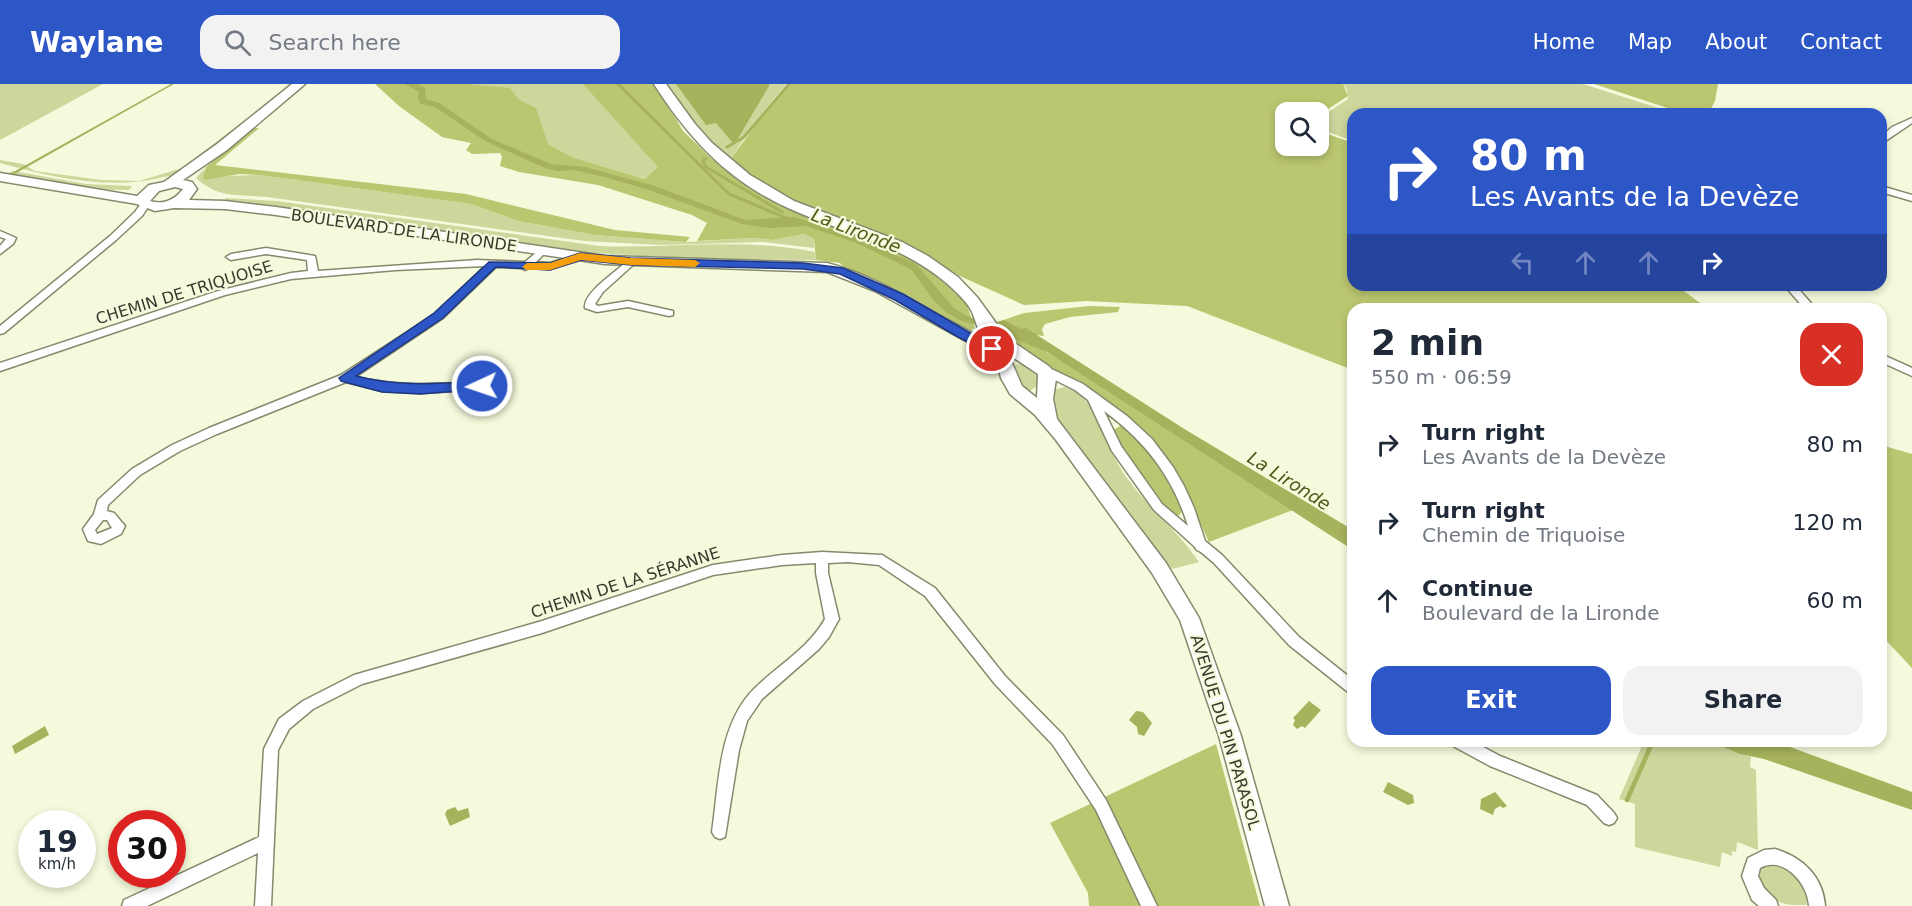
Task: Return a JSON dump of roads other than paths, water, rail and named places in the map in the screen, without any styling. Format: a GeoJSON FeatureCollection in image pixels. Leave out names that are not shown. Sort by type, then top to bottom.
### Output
{"type":"FeatureCollection","features":[{"type":"Feature","properties":{"kind":"street"},"geometry":{"type":"LineString","coordinates":[[93,192],[130,192],[170,183],[222,147],[299,84]]}},
{"type":"Feature","properties":{"kind":"street"},"geometry":{"type":"LineString","coordinates":[[660,84],[677,112],[697,137],[722,161],[775,196],[812,213],[884,239],[921,257],[965,294],[987,330],[1006,352],[1005,361],[1008,371],[1013,386],[1019,393],[1034,394],[1045,380]]}},
{"type":"Feature","properties":{"kind":"street"},"geometry":{"type":"LineString","coordinates":[[1887,136],[1912,120]]}},
{"type":"Feature","properties":{"kind":"street"},"geometry":{"type":"LineString","coordinates":[[115,235],[144,215],[185,197],[188,187],[222,147]]}},
{"type":"Feature","properties":{"kind":"street"},"geometry":{"type":"LineString","coordinates":[[3,180],[93,192],[143,202]]}},
{"type":"Feature","properties":{"kind":"street"},"geometry":{"type":"LineString","coordinates":[[170,183],[188,187]]}},
{"type":"Feature","properties":{"kind":"street","name":"BOULEVARD DE LA LIRONDE"},"geometry":{"type":"LineString","coordinates":[[188,187],[196,196],[225,206]]}},
{"type":"Feature","properties":{"kind":"street"},"geometry":{"type":"LineString","coordinates":[[0,331],[139,214],[144,195],[154,188]]}},
{"type":"Feature","properties":{"kind":"street"},"geometry":{"type":"LineString","coordinates":[[1887,191],[1912,198]]}},
{"type":"Feature","properties":{"kind":"street","name":"BOULEVARD DE LA LIRONDE"},"geometry":{"type":"LineString","coordinates":[[143,202],[167,205],[225,206],[580,257],[631,262],[827,268],[857,277],[899,297],[962,334],[1027,359]]}},
{"type":"Feature","properties":{"kind":"street"},"geometry":{"type":"LineString","coordinates":[[0,234],[11,238],[10,242],[0,251]]}},
{"type":"Feature","properties":{"kind":"street"},"geometry":{"type":"LineString","coordinates":[[231,257],[266,251],[312,258],[313,274]]}},
{"type":"Feature","properties":{"kind":"street"},"geometry":{"type":"LineString","coordinates":[[525,267],[542,251]]}},
{"type":"Feature","properties":{"kind":"street","name":"CHEMIN DE TRIQUOISE"},"geometry":{"type":"LineString","coordinates":[[0,366],[222,293],[291,276],[395,267],[493,264],[525,267],[550,266],[580,257]]}},
{"type":"Feature","properties":{"kind":"street"},"geometry":{"type":"LineString","coordinates":[[631,262],[626,270],[592,296],[590,306],[600,309],[628,304],[669,313]]}},
{"type":"Feature","properties":{"kind":"street"},"geometry":{"type":"LineString","coordinates":[[100,516],[102,503],[135,472],[176,448],[345,378],[438,316],[493,264]]}},
{"type":"Feature","properties":{"kind":"street"},"geometry":{"type":"LineString","coordinates":[[1794,291],[1806,303]]}},
{"type":"Feature","properties":{"kind":"street","name":"BOULEVARD DE LA LIRONDE"},"geometry":{"type":"LineString","coordinates":[[962,334],[987,330]]}},
{"type":"Feature","properties":{"kind":"street"},"geometry":{"type":"LineString","coordinates":[[1008,371],[1013,361],[1027,359],[1045,380],[1067,382],[1135,428],[1160,455],[1187,504],[1201,547]]}},
{"type":"Feature","properties":{"kind":"street"},"geometry":{"type":"LineString","coordinates":[[1887,361],[1912,372]]}},
{"type":"Feature","properties":{"kind":"street"},"geometry":{"type":"LineString","coordinates":[[345,378],[382,387],[420,389],[482,386]]}},
{"type":"Feature","properties":{"kind":"street","name":"AVENUE DU PIN PARASOL"},"geometry":{"type":"LineString","coordinates":[[1045,380],[1045,402],[1049,420]]}},
{"type":"Feature","properties":{"kind":"street","name":"AVENUE DU PIN PARASOL"},"geometry":{"type":"LineString","coordinates":[[1019,393],[1049,420],[1132,530],[1179,599],[1189,618],[1230,736],[1277,906]]}},
{"type":"Feature","properties":{"kind":"street"},"geometry":{"type":"LineString","coordinates":[[1092,398],[1116,448],[1151,500],[1201,547],[1218,559],[1294,641],[1347,683]]}},
{"type":"Feature","properties":{"kind":"street"},"geometry":{"type":"LineString","coordinates":[[720,832],[740,718],[758,694],[819,642],[832,619],[822,573],[822,557]]}},
{"type":"Feature","properties":{"kind":"street","name":"CHEMIN DE LA SÉRANNE"},"geometry":{"type":"LineString","coordinates":[[263,906],[271,750],[284,724],[308,705],[359,679],[542,627],[713,570],[782,560],[865,557],[882,560],[930,592],[1000,680],[1058,740],[1101,805],[1149,906]]}},
{"type":"Feature","properties":{"kind":"street"},"geometry":{"type":"LineString","coordinates":[[1469,747],[1495,761],[1592,800],[1609,818]]}},
{"type":"Feature","properties":{"kind":"street"},"geometry":{"type":"LineString","coordinates":[[130,906],[266,841]]}},
{"type":"Feature","properties":{"kind":"street"},"geometry":{"type":"LineString","coordinates":[[1770,906],[1758,894],[1750,876],[1754,863],[1767,857],[1786,861],[1804,874],[1813,885],[1821,905]]}},
{"type":"Feature","properties":{"kind":"waterway"},"geometry":{"type":"LineString","coordinates":[[618,84],[729,194],[791,220]]}},
{"type":"Feature","properties":{"kind":"waterway"},"geometry":{"type":"LineString","coordinates":[[727,147],[744,137],[789,84]]}},
{"type":"Feature","properties":{"kind":"waterway"},"geometry":{"type":"LineString","coordinates":[[706,158],[703,161],[706,167],[782,212]]}},
{"type":"Feature","properties":{"kind":"waterway"},"geometry":{"type":"LineString","coordinates":[[1627,800],[1650,747]]}},
{"type":"Feature","properties":{"kind":"water label","name":"La Lironde"},"geometry":{"type":"Point","coordinates":[856,231]}},
{"type":"Feature","properties":{"kind":"water label","name":"La Lironde"},"geometry":{"type":"Point","coordinates":[1289,481]}}]}
